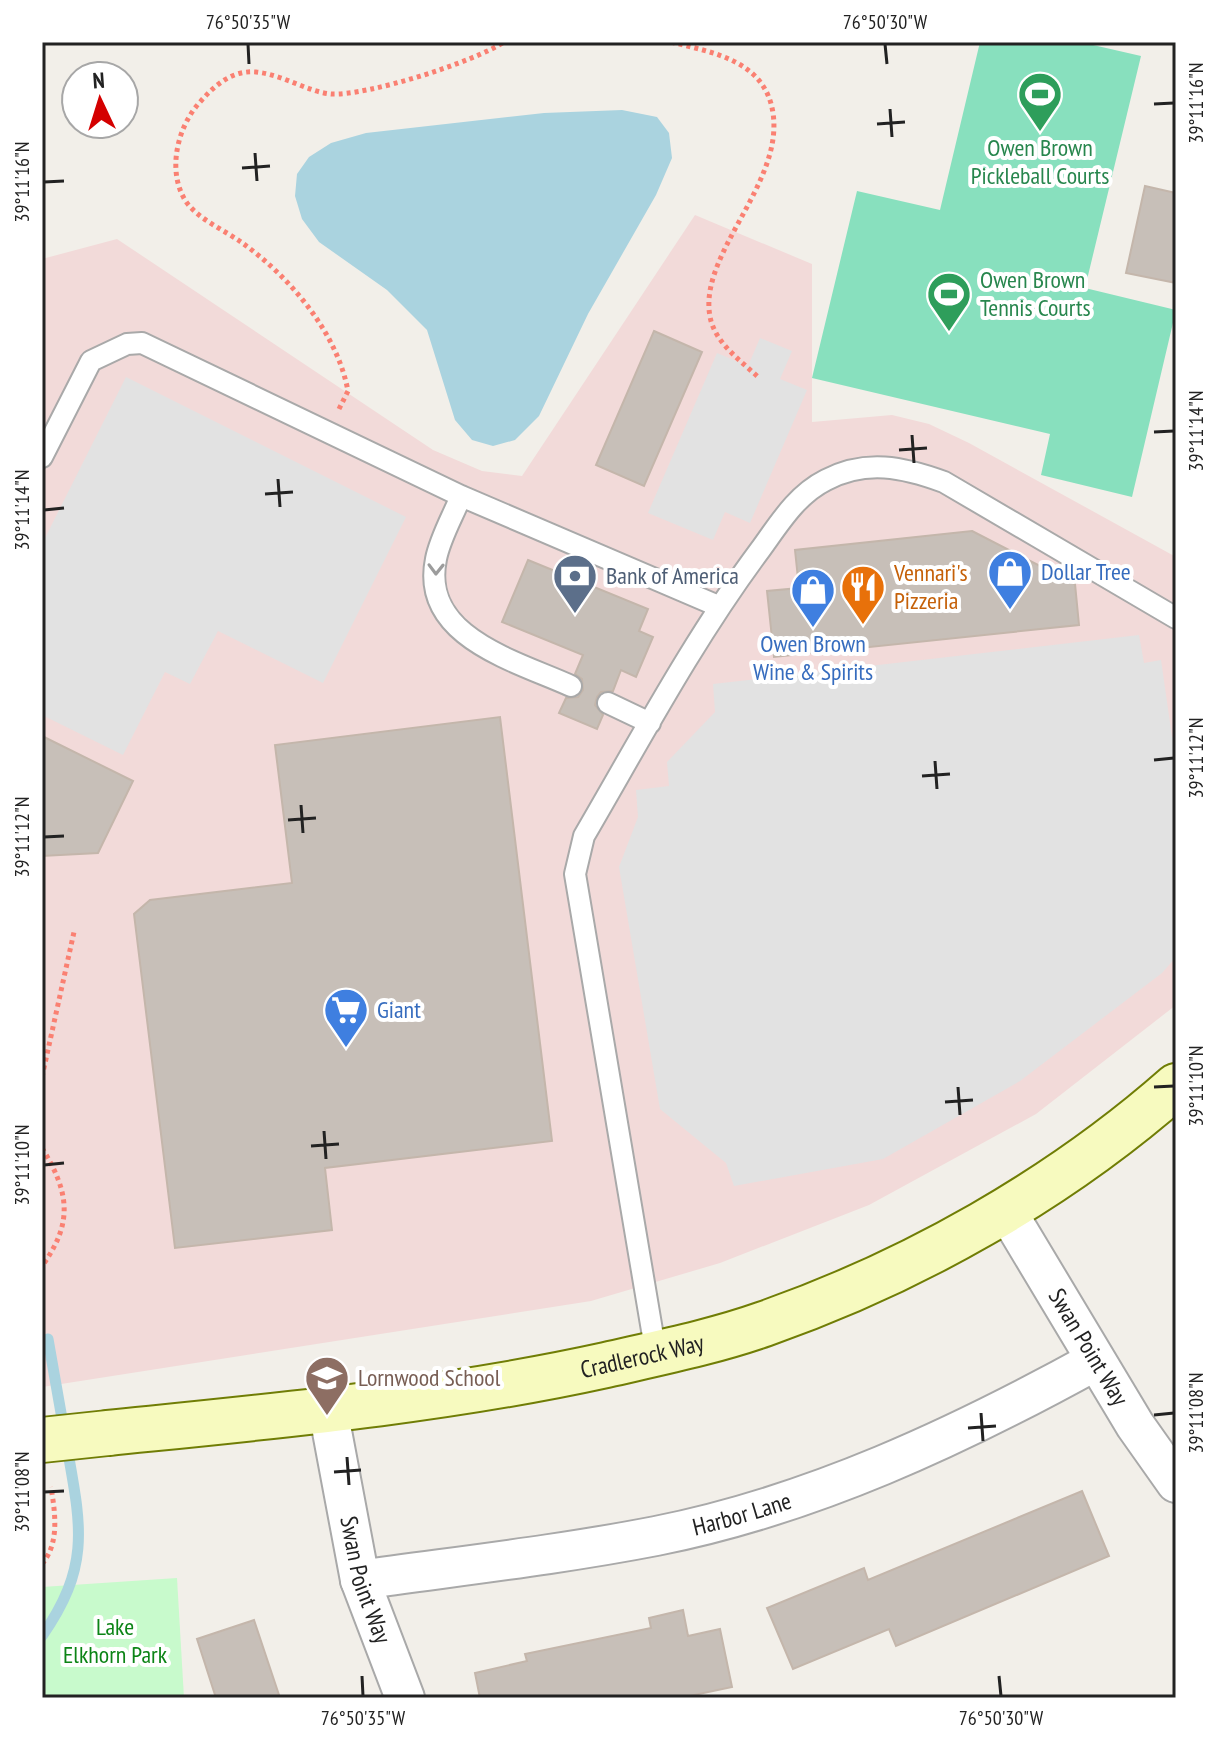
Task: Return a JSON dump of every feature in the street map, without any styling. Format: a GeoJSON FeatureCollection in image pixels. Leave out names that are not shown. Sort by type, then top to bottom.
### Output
{"type":"FeatureCollection","features":[{"type":"Feature","properties":{"kind":"street","name":"Cradlerock Way"},"geometry":{"type":"LineString","coordinates":[[42,1440],[463,1393],[656,1354],[762,1325],[831,1298],[1006,1210],[1109,1139],[1176,1086]]}},
{"type":"Feature","properties":{"kind":"street","name":"Swan Point Way"},"geometry":{"type":"LineString","coordinates":[[1006,1210],[1095,1361],[1176,1483]]}},
{"type":"Feature","properties":{"kind":"street","name":"Harbor Lane"},"geometry":{"type":"LineString","coordinates":[[360,1580],[657,1535],[759,1509],[854,1478],[985,1422],[1095,1361]]}},
{"type":"Feature","properties":{"kind":"street","name":"Swan Point Way"},"geometry":{"type":"LineString","coordinates":[[328,1410],[360,1580],[405,1698]]}},
{"type":"Feature","properties":{"kind":"lane"},"geometry":{"type":"LineString","coordinates":[[42,457],[91,361],[127,344],[142,343],[461,496],[718,606]]}},
{"type":"Feature","properties":{"kind":"lane"},"geometry":{"type":"LineString","coordinates":[[656,1354],[575,874],[584,836],[718,606],[806,491],[855,468],[881,466],[908,469],[944,482],[1176,618]]}},
{"type":"Feature","properties":{"kind":"lane"},"geometry":{"type":"LineString","coordinates":[[461,496],[436,556],[434,573],[444,613],[455,628],[471,640],[571,686]]}},
{"type":"Feature","properties":{"kind":"lane"},"geometry":{"type":"LineString","coordinates":[[608,703],[650,723]]}},
{"type":"Feature","properties":{"kind":"path"},"geometry":{"type":"LineString","coordinates":[[338,411],[348,391],[334,345],[284,277],[187,203],[178,179],[176,161],[181,131],[203,98],[232,75],[277,74],[328,94],[354,93],[404,80],[504,42]]}},
{"type":"Feature","properties":{"kind":"path"},"geometry":{"type":"LineString","coordinates":[[671,42],[720,56],[744,67],[761,79],[770,95],[774,139],[766,169],[709,291],[711,320],[721,342],[758,377]]}},
{"type":"Feature","properties":{"kind":"path"},"geometry":{"type":"LineString","coordinates":[[42,1077],[74,932]]}},
{"type":"Feature","properties":{"kind":"path"},"geometry":{"type":"LineString","coordinates":[[42,1148],[62,1184],[66,1208],[61,1233],[42,1266]]}},
{"type":"Feature","properties":{"kind":"path"},"geometry":{"type":"LineString","coordinates":[[42,1564],[49,1557],[55,1533],[51,1487]]}},
{"type":"Feature","properties":{"kind":"shaded area"},"geometry":{"type":"Polygon","coordinates":[[[695,215],[812,264],[812,422],[892,415],[929,424],[1176,557],[1176,1005],[1036,1114],[869,1205],[720,1263],[591,1301],[42,1387],[42,259],[117,239],[433,450],[482,471],[522,476],[695,215]]]}},
{"type":"Feature","properties":{"kind":"shaded area"},"geometry":{"type":"Polygon","coordinates":[[[760,338],[792,351],[780,379],[807,390],[750,523],[725,512],[713,540],[648,513],[717,353],[748,366],[760,338]]]}},
{"type":"Feature","properties":{"kind":"shaded area"},"geometry":{"type":"Polygon","coordinates":[[[126,377],[406,517],[323,683],[218,631],[190,684],[165,672],[123,755],[42,715],[42,544],[126,377]]]}},
{"type":"Feature","properties":{"kind":"shaded area"},"geometry":{"type":"Polygon","coordinates":[[[1139,635],[1144,663],[1161,660],[1172,737],[1176,737],[1176,957],[1162,973],[1020,1081],[883,1159],[734,1186],[726,1163],[660,1109],[619,867],[638,817],[636,790],[669,786],[667,762],[715,712],[713,684],[1139,635]]]}},
{"type":"Feature","properties":{"kind":"green space"},"geometry":{"type":"Polygon","coordinates":[[[980,42],[1080,42],[1141,56],[1085,288],[1176,310],[1132,497],[1041,475],[1050,434],[812,378],[857,191],[940,210],[980,42]]]}},
{"type":"Feature","properties":{"kind":"green space","name":"Lake Elkhorn Park"},"geometry":{"type":"Polygon","coordinates":[[[177,1578],[184,1698],[42,1698],[42,1587],[177,1578]]]}},
{"type":"Feature","properties":{"kind":"water"},"geometry":{"type":"Polygon","coordinates":[[[622,110],[657,117],[669,133],[672,158],[656,195],[588,314],[539,416],[515,440],[493,446],[472,440],[455,420],[427,330],[387,290],[319,242],[302,219],[295,196],[297,174],[309,157],[331,143],[366,133],[544,113],[622,110]]]}},
{"type":"Feature","properties":{"kind":"building"},"geometry":{"type":"Polygon","coordinates":[[[1145,186],[1176,193],[1176,283],[1126,273],[1145,186]]]}},
{"type":"Feature","properties":{"kind":"building"},"geometry":{"type":"Polygon","coordinates":[[[654,331],[702,352],[644,486],[596,465],[654,331]]]}},
{"type":"Feature","properties":{"kind":"building"},"geometry":{"type":"Polygon","coordinates":[[[972,531],[1075,584],[1079,625],[774,657],[767,591],[799,588],[795,550],[972,531]]]}},
{"type":"Feature","properties":{"kind":"building","name":"Bank of America"},"geometry":{"type":"Polygon","coordinates":[[[528,560],[648,609],[639,631],[653,637],[636,677],[621,670],[613,691],[601,692],[597,697],[595,705],[603,715],[597,729],[559,713],[566,698],[578,697],[583,690],[582,679],[575,674],[583,655],[502,622],[528,560]]]}},
{"type":"Feature","properties":{"kind":"building","name":"Giant"},"geometry":{"type":"Polygon","coordinates":[[[500,717],[552,1141],[325,1168],[332,1230],[175,1248],[134,914],[150,900],[292,883],[275,745],[500,717]]]}},
{"type":"Feature","properties":{"kind":"building"},"geometry":{"type":"Polygon","coordinates":[[[42,736],[133,781],[98,853],[42,856],[42,736]]]}},
{"type":"Feature","properties":{"kind":"building"},"geometry":{"type":"Polygon","coordinates":[[[1082,1491],[1109,1556],[896,1646],[889,1629],[793,1669],[767,1608],[864,1568],[868,1580],[1082,1491]]]}},
{"type":"Feature","properties":{"kind":"building"},"geometry":{"type":"Polygon","coordinates":[[[683,1610],[688,1636],[720,1629],[732,1687],[680,1698],[480,1698],[475,1673],[527,1661],[525,1654],[651,1628],[649,1618],[683,1610]]]}},
{"type":"Feature","properties":{"kind":"building"},"geometry":{"type":"Polygon","coordinates":[[[254,1620],[280,1698],[216,1698],[197,1639],[254,1620]]]}},
{"type":"Feature","properties":{"kind":"waterway"},"geometry":{"type":"LineString","coordinates":[[48,1339],[64,1430]]}},
{"type":"Feature","properties":{"kind":"waterway"},"geometry":{"type":"LineString","coordinates":[[42,1636],[69,1588],[78,1545],[76,1500],[67,1447]]}},
{"type":"Feature","properties":{"kind":"place","name":"Owen Brown Pickleball Courts"},"geometry":{"type":"Point","coordinates":[1040,133]}},
{"type":"Feature","properties":{"kind":"place","name":"Owen Brown Tennis Courts"},"geometry":{"type":"Point","coordinates":[949,333]}},
{"type":"Feature","properties":{"kind":"place","name":"Dollar Tree"},"geometry":{"type":"Point","coordinates":[1010,611]}},
{"type":"Feature","properties":{"kind":"place","name":"Bank of America"},"geometry":{"type":"Point","coordinates":[575,615]}},
{"type":"Feature","properties":{"kind":"place","name":"Vennari's Pizzeria"},"geometry":{"type":"Point","coordinates":[863,626]}},
{"type":"Feature","properties":{"kind":"place","name":"Owen Brown Wine & Spirits"},"geometry":{"type":"Point","coordinates":[813,629]}},
{"type":"Feature","properties":{"kind":"place","name":"Giant"},"geometry":{"type":"Point","coordinates":[346,1049]}},
{"type":"Feature","properties":{"kind":"place","name":"Lornwood School"},"geometry":{"type":"Point","coordinates":[327,1417]}}]}
